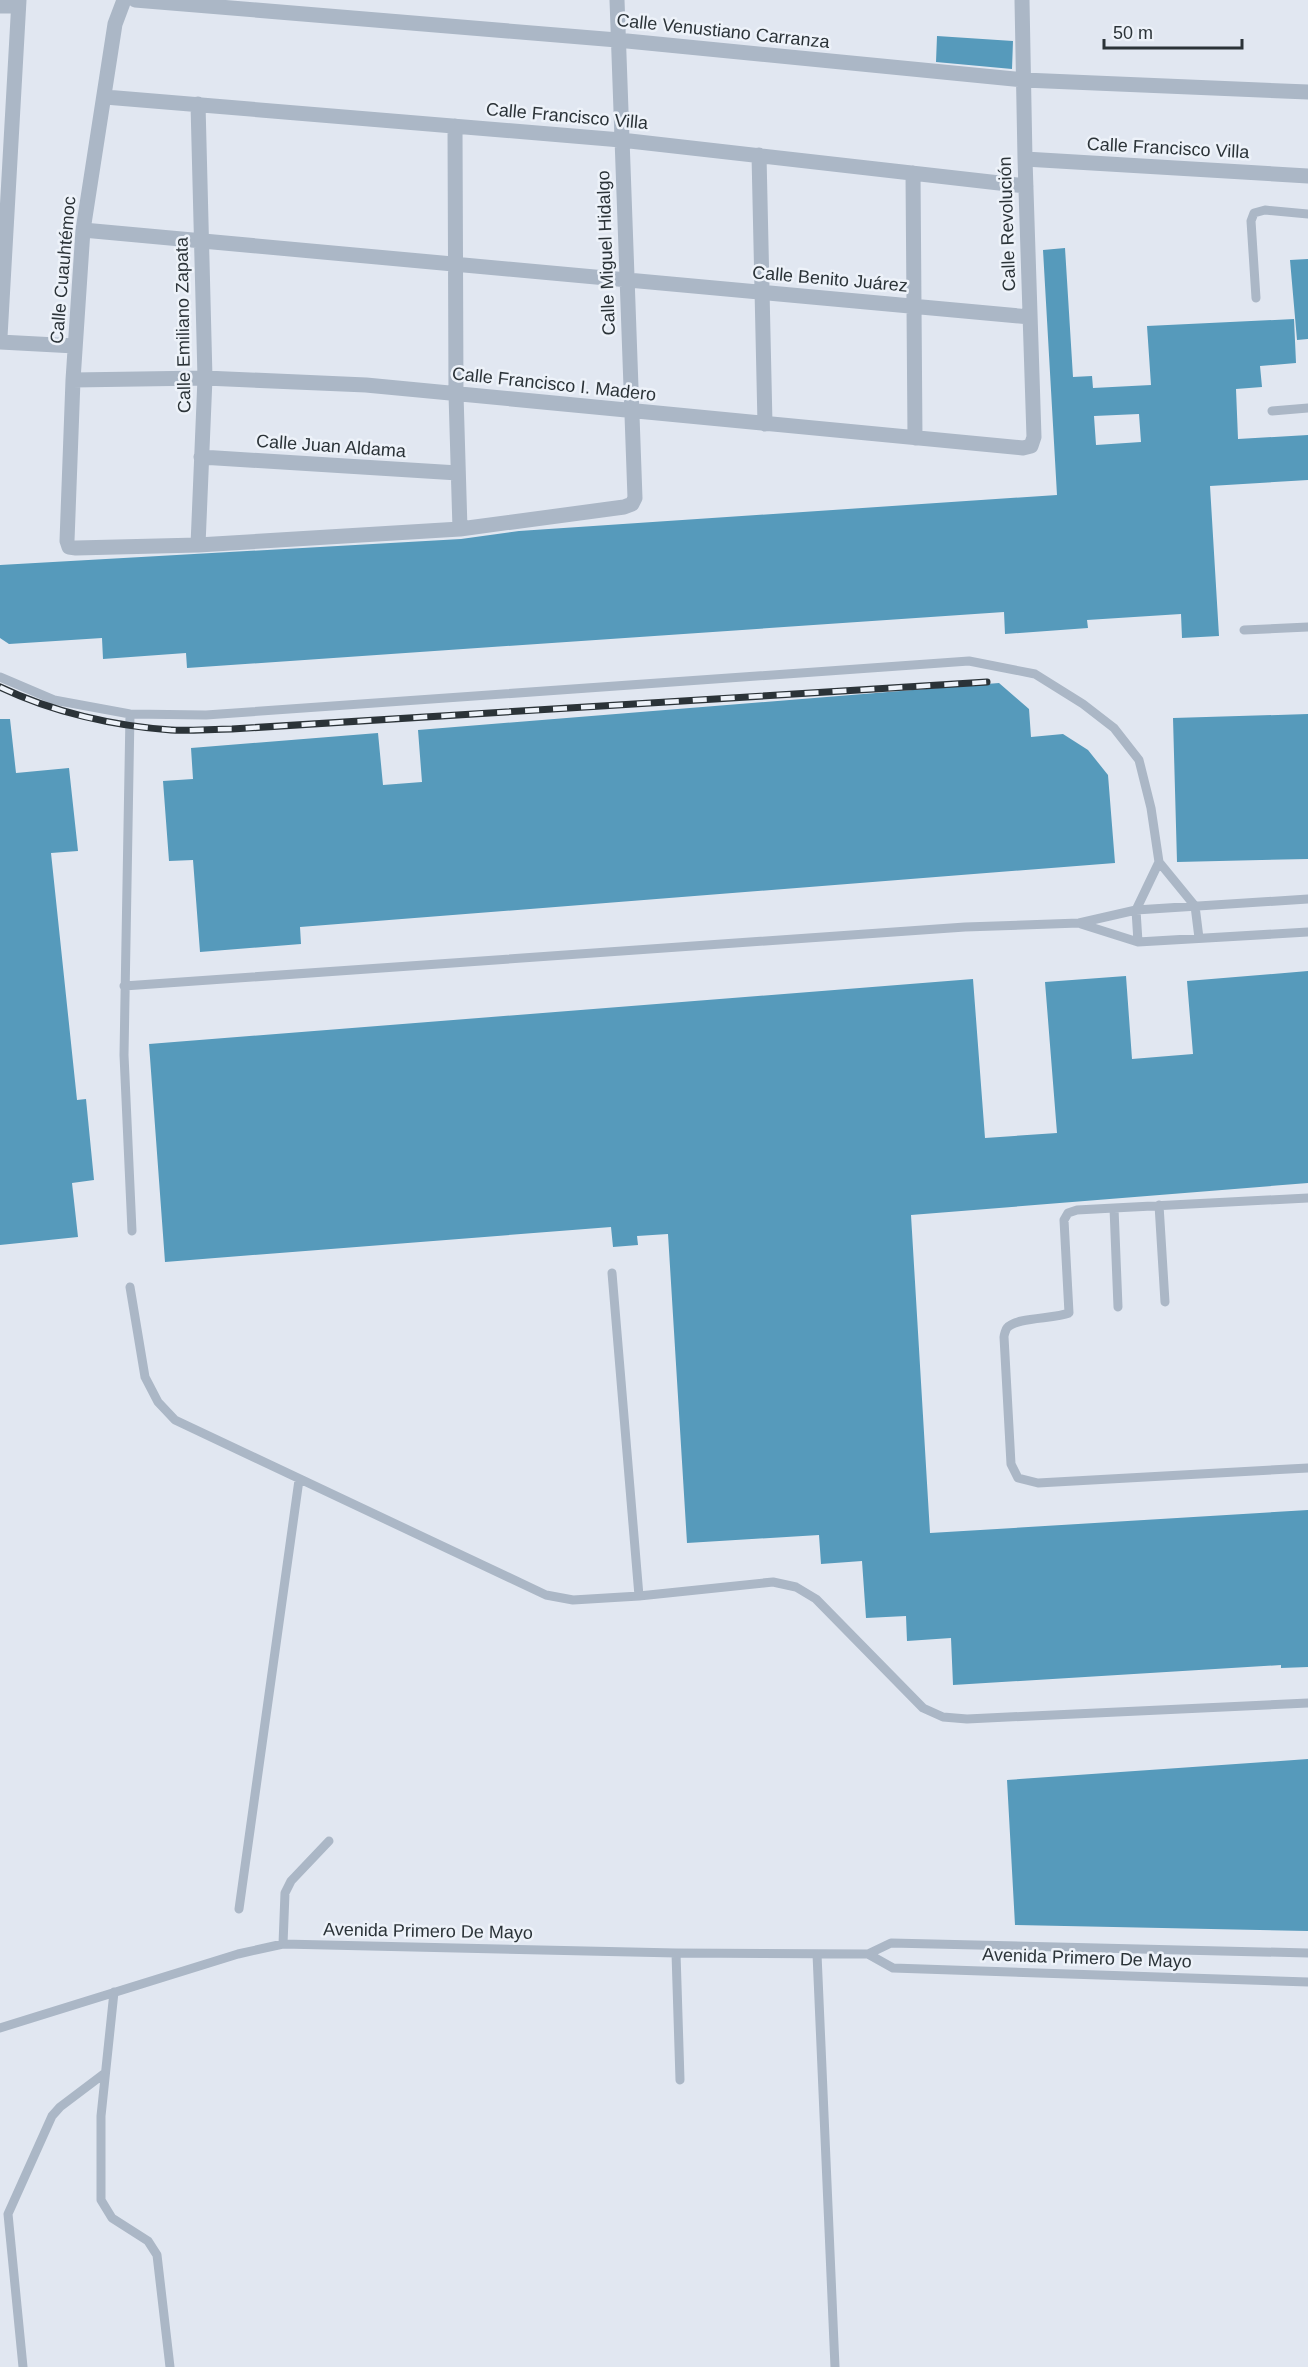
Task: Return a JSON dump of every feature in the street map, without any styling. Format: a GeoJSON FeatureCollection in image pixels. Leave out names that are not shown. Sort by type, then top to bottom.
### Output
{"type":"FeatureCollection","features":[{"type":"Feature","properties":{"kind":"street","name":"Calle Cuauhtémoc"},"geometry":{"type":"LineString","coordinates":[[124,0],[115,24],[83,230],[73,380],[67,541],[69,547],[76,548],[198,545]]}},
{"type":"Feature","properties":{"kind":"street","name":"Calle Venustiano Carranza"},"geometry":{"type":"LineString","coordinates":[[135,0],[617,40],[1024,80],[1308,92]]}},
{"type":"Feature","properties":{"kind":"street","name":"Calle Miguel Hidalgo"},"geometry":{"type":"LineString","coordinates":[[460,529],[624,507],[632,504],[635,498],[616,0]]}},
{"type":"Feature","properties":{"kind":"street","name":"Calle Revolución"},"geometry":{"type":"LineString","coordinates":[[1022,0],[1034,437],[1031,446]]}},
{"type":"Feature","properties":{"kind":"street"},"geometry":{"type":"LineString","coordinates":[[0,6],[19,3],[5,153],[0,339],[75,346]]}},
{"type":"Feature","properties":{"kind":"street","name":"Calle Francisco Villa"},"geometry":{"type":"LineString","coordinates":[[105,97],[621,140],[1026,186]]}},
{"type":"Feature","properties":{"kind":"street","name":"Calle Emiliano Zapata"},"geometry":{"type":"LineString","coordinates":[[198,104],[205,378],[198,545]]}},
{"type":"Feature","properties":{"kind":"street"},"geometry":{"type":"LineString","coordinates":[[198,545],[460,529],[456,394],[454,126]]}},
{"type":"Feature","properties":{"kind":"street"},"geometry":{"type":"LineString","coordinates":[[759,155],[765,424]]}},
{"type":"Feature","properties":{"kind":"street","name":"Calle Francisco Villa"},"geometry":{"type":"LineString","coordinates":[[1025,159],[1308,176]]}},
{"type":"Feature","properties":{"kind":"street"},"geometry":{"type":"LineString","coordinates":[[913,173],[915,438]]}},
{"type":"Feature","properties":{"kind":"street"},"geometry":{"type":"LineString","coordinates":[[83,230],[626,280]]}},
{"type":"Feature","properties":{"kind":"street","name":"Calle Benito Juárez"},"geometry":{"type":"LineString","coordinates":[[626,280],[1030,317]]}},
{"type":"Feature","properties":{"kind":"street","name":"Calle Francisco I. Madero"},"geometry":{"type":"LineString","coordinates":[[73,380],[205,378],[366,385],[1023,448],[1031,446]]}},
{"type":"Feature","properties":{"kind":"street","name":"Calle Juan Aldama"},"geometry":{"type":"LineString","coordinates":[[201,457],[458,473]]}},
{"type":"Feature","properties":{"kind":"lane"},"geometry":{"type":"LineString","coordinates":[[1256,298],[1251,221],[1254,213],[1265,210],[1308,214]]}},
{"type":"Feature","properties":{"kind":"lane"},"geometry":{"type":"LineString","coordinates":[[1272,411],[1308,408]]}},
{"type":"Feature","properties":{"kind":"lane"},"geometry":{"type":"LineString","coordinates":[[1244,630],[1308,627]]}},
{"type":"Feature","properties":{"kind":"lane"},"geometry":{"type":"LineString","coordinates":[[0,677],[54,700],[130,714],[218,714],[969,661],[1035,674],[1083,704],[1114,728],[1139,760],[1151,808],[1159,862],[1195,906],[1199,938]]}},
{"type":"Feature","properties":{"kind":"lane"},"geometry":{"type":"LineString","coordinates":[[130,714],[124,1055],[132,1231]]}},
{"type":"Feature","properties":{"kind":"lane"},"geometry":{"type":"LineString","coordinates":[[1138,942],[1136,910],[1159,862]]}},
{"type":"Feature","properties":{"kind":"lane"},"geometry":{"type":"LineString","coordinates":[[124,986],[965,927],[1079,923],[1136,910],[1308,899]]}},
{"type":"Feature","properties":{"kind":"lane"},"geometry":{"type":"LineString","coordinates":[[1079,923],[1138,942],[1308,932]]}},
{"type":"Feature","properties":{"kind":"lane"},"geometry":{"type":"LineString","coordinates":[[1308,1198],[1077,1210],[1068,1213],[1064,1220],[1069,1313],[1059,1317],[1015,1322],[1006,1329],[1004,1337],[1011,1464],[1018,1478],[1038,1483],[1308,1468]]}},
{"type":"Feature","properties":{"kind":"lane"},"geometry":{"type":"LineString","coordinates":[[1159,1205],[1165,1302]]}},
{"type":"Feature","properties":{"kind":"lane"},"geometry":{"type":"LineString","coordinates":[[1114,1208],[1118,1307]]}},
{"type":"Feature","properties":{"kind":"lane"},"geometry":{"type":"LineString","coordinates":[[612,1273],[639,1596]]}},
{"type":"Feature","properties":{"kind":"lane"},"geometry":{"type":"LineString","coordinates":[[130,1287],[145,1377],[158,1402],[175,1420],[546,1595],[573,1600],[639,1596],[772,1582],[796,1587],[816,1599],[923,1708],[943,1717],[967,1719],[1308,1703]]}},
{"type":"Feature","properties":{"kind":"lane"},"geometry":{"type":"LineString","coordinates":[[239,1909],[299,1480]]}},
{"type":"Feature","properties":{"kind":"lane"},"geometry":{"type":"LineString","coordinates":[[283,1944],[285,1893],[291,1881],[329,1841]]}},
{"type":"Feature","properties":{"kind":"lane","name":"Avenida Primero De Mayo"},"geometry":{"type":"LineString","coordinates":[[0,2028],[238,1954],[283,1944],[676,1953],[868,1954],[891,1943],[1308,1953]]}},
{"type":"Feature","properties":{"kind":"lane"},"geometry":{"type":"LineString","coordinates":[[676,1953],[680,2080]]}},
{"type":"Feature","properties":{"kind":"lane"},"geometry":{"type":"LineString","coordinates":[[817,1954],[835,2367]]}},
{"type":"Feature","properties":{"kind":"lane","name":"Avenida Primero De Mayo"},"geometry":{"type":"LineString","coordinates":[[868,1954],[893,1968],[1308,1982]]}},
{"type":"Feature","properties":{"kind":"lane"},"geometry":{"type":"LineString","coordinates":[[114,1992],[101,2116],[101,2200],[112,2218],[148,2241],[157,2254],[170,2367]]}},
{"type":"Feature","properties":{"kind":"lane"},"geometry":{"type":"LineString","coordinates":[[23,2367],[8,2214],[52,2116],[60,2107],[105,2073]]}},
{"type":"Feature","properties":{"kind":"building"},"geometry":{"type":"Polygon","coordinates":[[[937,36],[1013,41],[1012,69],[936,62],[937,36]]]}},
{"type":"Feature","properties":{"kind":"building"},"geometry":{"type":"Polygon","coordinates":[[[1065,248],[1073,377],[1092,376],[1093,388],[1151,385],[1147,326],[1294,319],[1296,363],[1260,366],[1262,387],[1236,389],[1238,439],[1308,435],[1308,480],[1210,486],[1219,636],[1182,638],[1181,614],[1087,620],[1088,628],[1005,634],[1004,612],[187,668],[186,653],[103,659],[102,638],[9,644],[0,638],[0,565],[461,539],[519,531],[1057,495],[1043,250],[1065,248]],[[1139,414],[1094,416],[1096,445],[1141,442],[1139,414]]]}},
{"type":"Feature","properties":{"kind":"building"},"geometry":{"type":"Polygon","coordinates":[[[1308,259],[1308,339],[1297,340],[1290,260],[1308,259]]]}},
{"type":"Feature","properties":{"kind":"building"},"geometry":{"type":"Polygon","coordinates":[[[999,683],[1029,709],[1031,737],[1063,734],[1088,750],[1108,775],[1115,863],[300,927],[301,944],[200,952],[193,860],[169,861],[163,781],[193,779],[191,748],[378,733],[383,785],[422,782],[418,730],[999,683]]]}},
{"type":"Feature","properties":{"kind":"building"},"geometry":{"type":"Polygon","coordinates":[[[1308,714],[1308,859],[1177,862],[1173,718],[1308,714]]]}},
{"type":"Feature","properties":{"kind":"building"},"geometry":{"type":"Polygon","coordinates":[[[0,719],[10,719],[16,773],[69,768],[78,851],[51,853],[77,1100],[86,1099],[94,1180],[72,1183],[78,1237],[0,1245],[0,719]]]}},
{"type":"Feature","properties":{"kind":"building"},"geometry":{"type":"Polygon","coordinates":[[[1308,971],[1308,1183],[911,1215],[930,1533],[1308,1510],[1308,1667],[1281,1668],[1281,1665],[953,1685],[951,1638],[907,1641],[906,1616],[866,1618],[862,1561],[821,1564],[819,1535],[687,1543],[668,1234],[637,1236],[638,1245],[613,1247],[611,1227],[165,1262],[149,1044],[973,979],[985,1138],[1057,1133],[1045,982],[1126,976],[1132,1059],[1193,1054],[1187,981],[1308,971]]]}},
{"type":"Feature","properties":{"kind":"building"},"geometry":{"type":"Polygon","coordinates":[[[1308,1759],[1308,1931],[1015,1925],[1007,1780],[1308,1759]]]}},
{"type":"Feature","properties":{"kind":"railway"},"geometry":{"type":"LineString","coordinates":[[0,687],[62,711],[128,725],[186,730],[987,682]]}}]}
